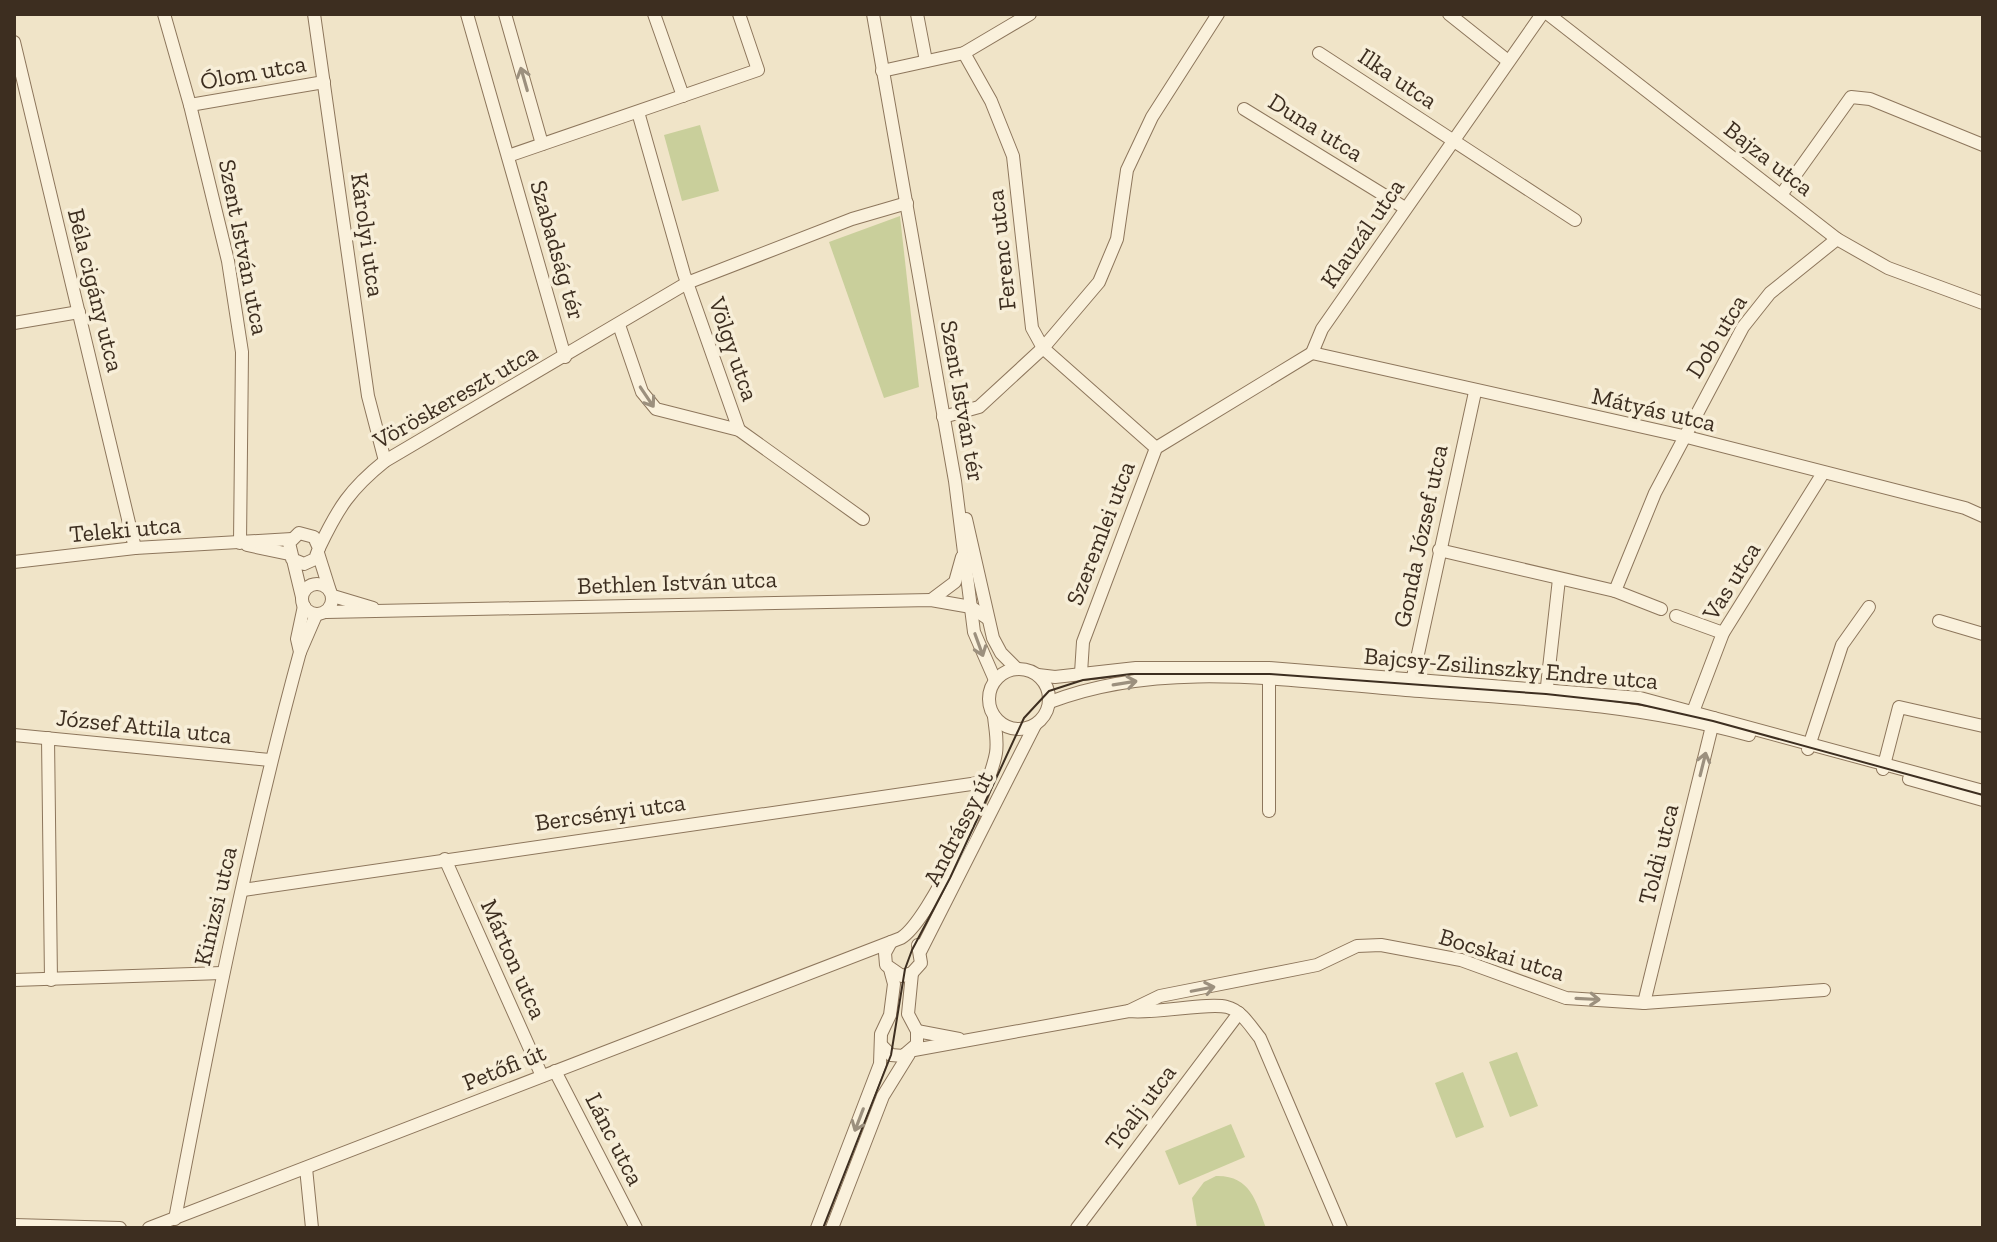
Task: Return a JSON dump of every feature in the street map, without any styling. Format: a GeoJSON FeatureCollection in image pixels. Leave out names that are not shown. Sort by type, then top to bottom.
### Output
{"type":"FeatureCollection","features":[{"type":"Feature","properties":{"kind":"street","name":"Szent István utca"},"geometry":{"type":"LineString","coordinates":[[164,14],[228,261],[242,352],[240,543]]}},
{"type":"Feature","properties":{"kind":"street","name":"Károlyi utca"},"geometry":{"type":"LineString","coordinates":[[314,14],[368,396],[385,461]]}},
{"type":"Feature","properties":{"kind":"street","name":"Szabadság tér"},"geometry":{"type":"LineString","coordinates":[[467,14],[565,357]]}},
{"type":"Feature","properties":{"kind":"street","name":"Szabadság tér"},"geometry":{"type":"LineString","coordinates":[[505,14],[542,144]]}},
{"type":"Feature","properties":{"kind":"street"},"geometry":{"type":"LineString","coordinates":[[654,14],[683,96]]}},
{"type":"Feature","properties":{"kind":"street","name":"Szabadság tér"},"geometry":{"type":"LineString","coordinates":[[508,156],[758,70],[739,14]]}},
{"type":"Feature","properties":{"kind":"street"},"geometry":{"type":"LineString","coordinates":[[873,14],[907,203]]}},
{"type":"Feature","properties":{"kind":"street"},"geometry":{"type":"LineString","coordinates":[[917,14],[926,61]]}},
{"type":"Feature","properties":{"kind":"street"},"geometry":{"type":"LineString","coordinates":[[882,71],[964,53],[1030,14]]}},
{"type":"Feature","properties":{"kind":"street"},"geometry":{"type":"LineString","coordinates":[[943,417],[979,407],[1043,348],[1099,282],[1117,239],[1127,170],[1152,117],[1218,14]]}},
{"type":"Feature","properties":{"kind":"street"},"geometry":{"type":"LineString","coordinates":[[1449,14],[1508,61]]}},
{"type":"Feature","properties":{"kind":"street","name":"Klauzál utca"},"geometry":{"type":"LineString","coordinates":[[1312,353],[1322,329],[1542,14]]}},
{"type":"Feature","properties":{"kind":"street","name":"Bajza utca"},"geometry":{"type":"LineString","coordinates":[[1548,14],[1837,239],[1888,268],[1983,303]]}},
{"type":"Feature","properties":{"kind":"street","name":"Béla cigány utca"},"geometry":{"type":"LineString","coordinates":[[14,42],[135,548]]}},
{"type":"Feature","properties":{"kind":"street","name":"Ferenc utca"},"geometry":{"type":"LineString","coordinates":[[964,53],[991,101],[1013,156],[1032,328],[1043,348],[1156,448]]}},
{"type":"Feature","properties":{"kind":"street","name":"Ilka utca"},"geometry":{"type":"LineString","coordinates":[[1319,53],[1453,141]]}},
{"type":"Feature","properties":{"kind":"street","name":"Ólom utca"},"geometry":{"type":"LineString","coordinates":[[190,105],[324,82]]}},
{"type":"Feature","properties":{"kind":"street"},"geometry":{"type":"LineString","coordinates":[[1781,195],[1851,97],[1870,99],[1983,145]]}},
{"type":"Feature","properties":{"kind":"street","name":"Duna utca"},"geometry":{"type":"LineString","coordinates":[[1244,109],[1405,208]]}},
{"type":"Feature","properties":{"kind":"street"},"geometry":{"type":"LineString","coordinates":[[638,112],[687,283]]}},
{"type":"Feature","properties":{"kind":"street"},"geometry":{"type":"LineString","coordinates":[[1453,141],[1575,220]]}},
{"type":"Feature","properties":{"kind":"street","name":"Vöröskereszt utca"},"geometry":{"type":"LineString","coordinates":[[319,550],[337,509],[355,486],[385,461],[687,283],[852,219],[907,203]]}},
{"type":"Feature","properties":{"kind":"street","name":"Szent István tér"},"geometry":{"type":"LineString","coordinates":[[907,203],[955,481],[974,632],[995,680]]}},
{"type":"Feature","properties":{"kind":"street","name":"Dob utca"},"geometry":{"type":"LineString","coordinates":[[1615,591],[1655,493],[1743,327],[1770,293],[1837,239]]}},
{"type":"Feature","properties":{"kind":"street","name":"Völgy utca"},"geometry":{"type":"LineString","coordinates":[[687,283],[739,430]]}},
{"type":"Feature","properties":{"kind":"street"},"geometry":{"type":"LineString","coordinates":[[14,323],[79,312]]}},
{"type":"Feature","properties":{"kind":"street","name":"Völgy utca"},"geometry":{"type":"LineString","coordinates":[[619,325],[649,404],[656,409],[739,430],[863,519]]}},
{"type":"Feature","properties":{"kind":"street","name":"Mátyás utca"},"geometry":{"type":"LineString","coordinates":[[1312,353],[1475,392],[1683,436],[1965,508],[1983,516]]}},
{"type":"Feature","properties":{"kind":"street","name":"Szeremlei utca"},"geometry":{"type":"LineString","coordinates":[[1081,673],[1083,642],[1156,448],[1312,353]]}},
{"type":"Feature","properties":{"kind":"street","name":"Gonda József utca"},"geometry":{"type":"LineString","coordinates":[[1412,686],[1475,392]]}},
{"type":"Feature","properties":{"kind":"street","name":"Vas utca"},"geometry":{"type":"LineString","coordinates":[[1692,716],[1723,633],[1823,473]]}},
{"type":"Feature","properties":{"kind":"street"},"geometry":{"type":"LineString","coordinates":[[955,481],[977,558],[987,618],[1001,653],[1017,669],[1038,675],[1049,691],[1050,702],[1042,719],[1035,725],[1010,728],[994,716],[989,698],[995,680],[1017,669]]}},
{"type":"Feature","properties":{"kind":"street"},"geometry":{"type":"LineString","coordinates":[[319,550],[310,562],[291,556],[292,539],[299,533],[309,534],[337,509]]}},
{"type":"Feature","properties":{"kind":"street"},"geometry":{"type":"LineString","coordinates":[[300,652],[332,594],[319,550],[309,534]]}},
{"type":"Feature","properties":{"kind":"street","name":"Teleki utca"},"geometry":{"type":"LineString","coordinates":[[14,562],[135,548],[292,539]]}},
{"type":"Feature","properties":{"kind":"street","name":"Teleki utca"},"geometry":{"type":"LineString","coordinates":[[240,543],[291,556]]}},
{"type":"Feature","properties":{"kind":"street"},"geometry":{"type":"LineString","coordinates":[[1439,550],[1615,591],[1661,609]]}},
{"type":"Feature","properties":{"kind":"street"},"geometry":{"type":"LineString","coordinates":[[931,600],[955,582],[964,553]]}},
{"type":"Feature","properties":{"kind":"street","name":"Kinizsi utca"},"geometry":{"type":"LineString","coordinates":[[175,1219],[222,973],[270,760],[300,652],[297,639],[303,602],[291,556]]}},
{"type":"Feature","properties":{"kind":"street"},"geometry":{"type":"LineString","coordinates":[[1546,693],[1559,579]]}},
{"type":"Feature","properties":{"kind":"street"},"geometry":{"type":"LineString","coordinates":[[321,614],[303,602],[306,589],[315,584],[332,594]]}},
{"type":"Feature","properties":{"kind":"street","name":"Bethlen István utca"},"geometry":{"type":"LineString","coordinates":[[332,594],[384,610]]}},
{"type":"Feature","properties":{"kind":"street","name":"Bethlen István utca"},"geometry":{"type":"LineString","coordinates":[[321,614],[384,610],[931,600],[971,607]]}},
{"type":"Feature","properties":{"kind":"street"},"geometry":{"type":"LineString","coordinates":[[971,607],[987,618]]}},
{"type":"Feature","properties":{"kind":"street"},"geometry":{"type":"LineString","coordinates":[[1808,748],[1842,645],[1869,607]]}},
{"type":"Feature","properties":{"kind":"street"},"geometry":{"type":"LineString","coordinates":[[1676,616],[1723,633]]}},
{"type":"Feature","properties":{"kind":"street"},"geometry":{"type":"LineString","coordinates":[[1939,621],[1983,634]]}},
{"type":"Feature","properties":{"kind":"street","name":"Bajcsy-Zsilinszky Endre utca"},"geometry":{"type":"LineString","coordinates":[[1038,675],[1136,668],[1546,693],[1692,716],[1883,768],[1983,791]]}},
{"type":"Feature","properties":{"kind":"street"},"geometry":{"type":"LineString","coordinates":[[1269,811],[1270,674]]}},
{"type":"Feature","properties":{"kind":"street","name":"Bajcsy-Zsilinszky Endre utca"},"geometry":{"type":"LineString","coordinates":[[1050,702],[1085,690],[1149,680],[1270,674]]}},
{"type":"Feature","properties":{"kind":"street"},"geometry":{"type":"LineString","coordinates":[[1883,768],[1899,707],[1983,726]]}},
{"type":"Feature","properties":{"kind":"street","name":"Andrássy út"},"geometry":{"type":"LineString","coordinates":[[896,940],[912,931],[928,909],[985,782],[996,755],[994,716]]}},
{"type":"Feature","properties":{"kind":"street","name":"Toldi utca"},"geometry":{"type":"LineString","coordinates":[[1644,1003],[1713,721]]}},
{"type":"Feature","properties":{"kind":"street","name":"Andrássy út"},"geometry":{"type":"LineString","coordinates":[[921,950],[1035,725]]}},
{"type":"Feature","properties":{"kind":"street","name":"József Attila utca"},"geometry":{"type":"LineString","coordinates":[[14,735],[270,760]]}},
{"type":"Feature","properties":{"kind":"street"},"geometry":{"type":"LineString","coordinates":[[48,738],[51,980]]}},
{"type":"Feature","properties":{"kind":"street","name":"Bajcsy-Zsilinszky Endre utca"},"geometry":{"type":"LineString","coordinates":[[1883,768],[1983,800]]}},
{"type":"Feature","properties":{"kind":"street","name":"Bercsényi utca"},"geometry":{"type":"LineString","coordinates":[[243,890],[985,782]]}},
{"type":"Feature","properties":{"kind":"street","name":"Márton utca"},"geometry":{"type":"LineString","coordinates":[[445,859],[542,1076]]}},
{"type":"Feature","properties":{"kind":"street"},"geometry":{"type":"LineString","coordinates":[[817,1228],[880,1064],[881,1034],[894,984],[888,967],[885,953],[896,940],[913,940],[921,950],[921,963],[912,973],[902,976],[888,967],[875,959],[850,957]]}},
{"type":"Feature","properties":{"kind":"street","name":"Petőfi út"},"geometry":{"type":"LineString","coordinates":[[149,1228],[896,940]]}},
{"type":"Feature","properties":{"kind":"street","name":"Bocskai utca"},"geometry":{"type":"LineString","coordinates":[[911,1052],[1129,1011],[1160,996],[1317,965],[1357,946],[1381,945],[1461,960],[1566,998],[1644,1003],[1824,990]]}},
{"type":"Feature","properties":{"kind":"street"},"geometry":{"type":"LineString","coordinates":[[14,980],[222,973]]}},
{"type":"Feature","properties":{"kind":"street"},"geometry":{"type":"LineString","coordinates":[[832,1228],[883,1096],[911,1052],[916,1029],[908,1014],[912,973]]}},
{"type":"Feature","properties":{"kind":"street","name":"Bocskai utca"},"geometry":{"type":"LineString","coordinates":[[1129,1011],[1151,1014],[1226,1006],[1239,1013]]}},
{"type":"Feature","properties":{"kind":"street"},"geometry":{"type":"LineString","coordinates":[[1239,1013],[1260,1038],[1341,1228]]}},
{"type":"Feature","properties":{"kind":"street","name":"Tóalj utca"},"geometry":{"type":"LineString","coordinates":[[1077,1228],[1239,1013]]}},
{"type":"Feature","properties":{"kind":"street"},"geometry":{"type":"LineString","coordinates":[[886,1024],[898,1019],[916,1029]]}},
{"type":"Feature","properties":{"kind":"street","name":"Bocskai utca"},"geometry":{"type":"LineString","coordinates":[[916,1029],[946,1038],[983,1039]]}},
{"type":"Feature","properties":{"kind":"street"},"geometry":{"type":"LineString","coordinates":[[882,1046],[896,1056],[911,1052]]}},
{"type":"Feature","properties":{"kind":"street","name":"Lánc utca"},"geometry":{"type":"LineString","coordinates":[[555,1071],[636,1228]]}},
{"type":"Feature","properties":{"kind":"street"},"geometry":{"type":"LineString","coordinates":[[306,1168],[312,1228]]}},
{"type":"Feature","properties":{"kind":"street"},"geometry":{"type":"LineString","coordinates":[[14,1225],[120,1228]]}},
{"type":"Feature","properties":{"kind":"green space"},"geometry":{"type":"Polygon","coordinates":[[[700,125],[719,191],[682,201],[664,135],[700,125]]]}},
{"type":"Feature","properties":{"kind":"green space"},"geometry":{"type":"Polygon","coordinates":[[[900,216],[919,387],[884,398],[829,242],[900,216]]]}},
{"type":"Feature","properties":{"kind":"green space"},"geometry":{"type":"Polygon","coordinates":[[[1517,1052],[1538,1106],[1510,1117],[1489,1062],[1517,1052]]]}},
{"type":"Feature","properties":{"kind":"green space"},"geometry":{"type":"Polygon","coordinates":[[[1463,1072],[1484,1127],[1456,1138],[1435,1083],[1463,1072]]]}},
{"type":"Feature","properties":{"kind":"green space"},"geometry":{"type":"Polygon","coordinates":[[[1231,1124],[1245,1157],[1179,1185],[1165,1151],[1231,1124]]]}},
{"type":"Feature","properties":{"kind":"green space"},"geometry":{"type":"Polygon","coordinates":[[[1216,1176],[1228,1177],[1244,1185],[1255,1199],[1266,1228],[1197,1228],[1192,1198],[1204,1182],[1216,1176]]]}},
{"type":"Feature","properties":{"kind":"tram line"},"geometry":{"type":"LineString","coordinates":[[823,1228],[891,1055],[905,969],[912,950],[950,878],[1024,718],[1049,691],[1083,680],[1131,674],[1270,674],[1546,694],[1638,704],[1713,721],[1983,795]]}}]}
